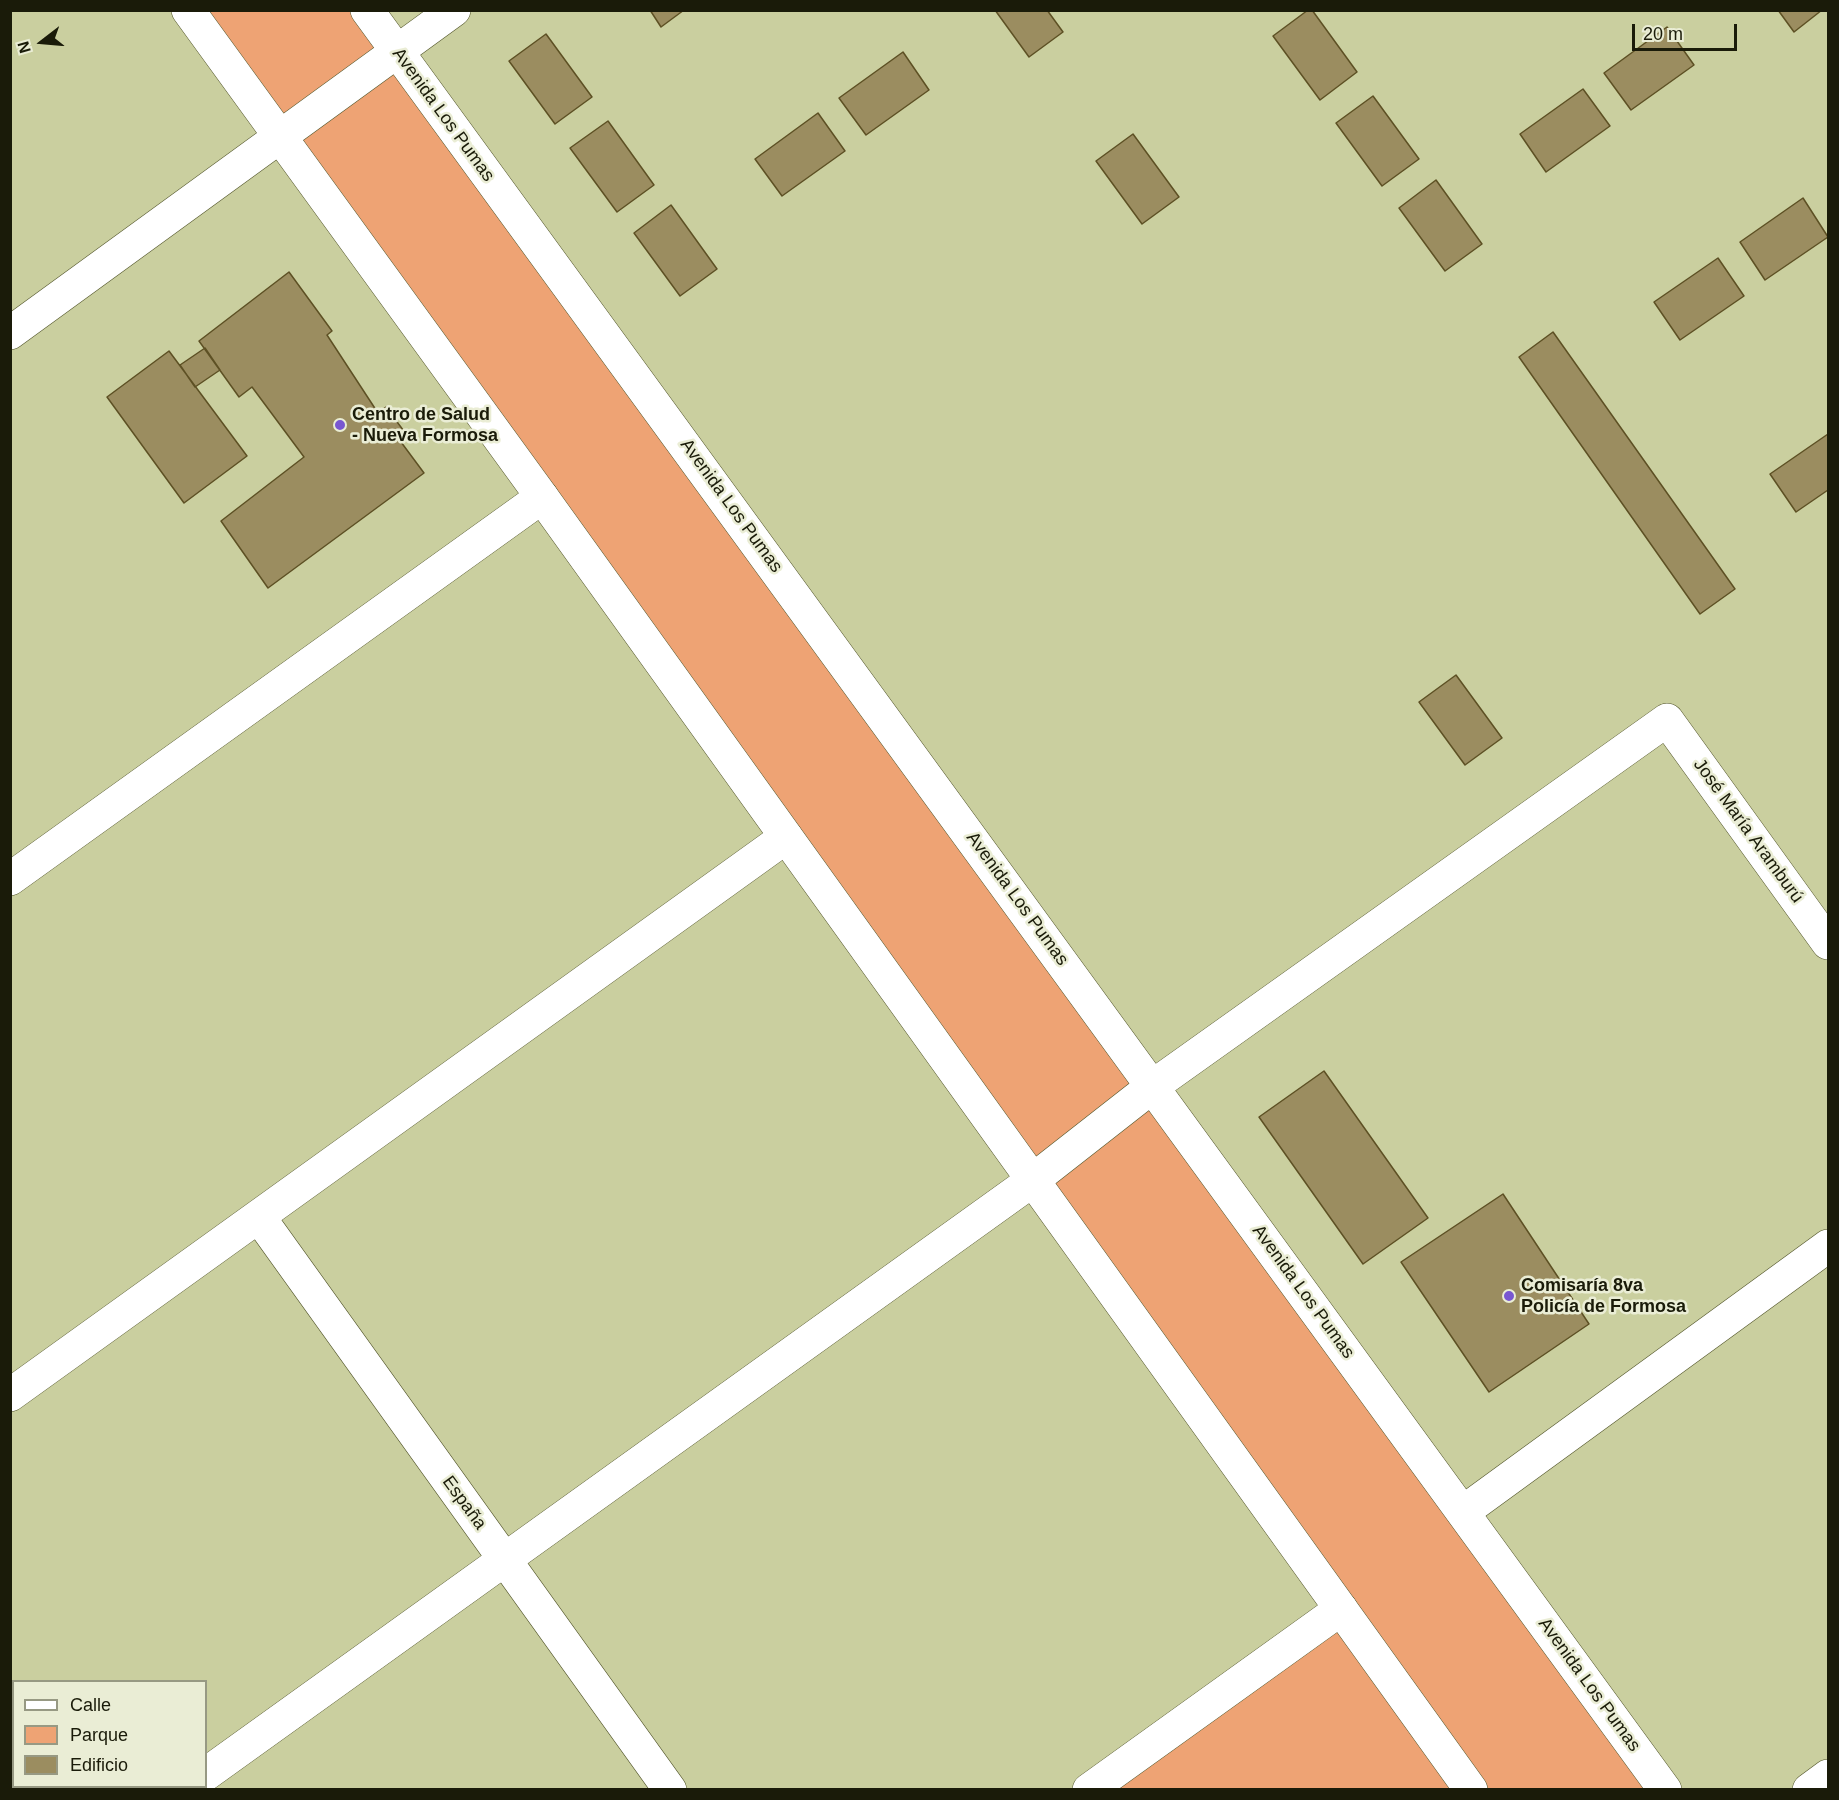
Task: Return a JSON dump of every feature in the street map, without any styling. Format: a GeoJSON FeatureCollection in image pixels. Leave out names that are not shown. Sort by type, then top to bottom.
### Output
{"type":"FeatureCollection","features":[{"type":"Feature","properties":{"kind":"street"},"geometry":{"type":"LineString","coordinates":[[188,10],[542,497],[1471,1790]]}},
{"type":"Feature","properties":{"kind":"street","name":"Avenida Los Pumas"},"geometry":{"type":"LineString","coordinates":[[367,10],[1665,1790]]}},
{"type":"Feature","properties":{"kind":"street"},"geometry":{"type":"LineString","coordinates":[[10,333],[454,10]]}},
{"type":"Feature","properties":{"kind":"street"},"geometry":{"type":"LineString","coordinates":[[10,879],[542,497]]}},
{"type":"Feature","properties":{"kind":"street","name":"José María Aramburú"},"geometry":{"type":"LineString","coordinates":[[1153,1086],[1667,720],[1828,943]]}},
{"type":"Feature","properties":{"kind":"street"},"geometry":{"type":"LineString","coordinates":[[10,1395],[786,837]]}},
{"type":"Feature","properties":{"kind":"street"},"geometry":{"type":"LineString","coordinates":[[207,1773],[1033,1180],[1153,1086]]}},
{"type":"Feature","properties":{"kind":"street","name":"España"},"geometry":{"type":"LineString","coordinates":[[259,1216],[670,1790]]}},
{"type":"Feature","properties":{"kind":"street"},"geometry":{"type":"LineString","coordinates":[[1463,1512],[1828,1246]]}},
{"type":"Feature","properties":{"kind":"street"},"geometry":{"type":"LineString","coordinates":[[1089,1790],[1341,1609]]}},
{"type":"Feature","properties":{"kind":"street"},"geometry":{"type":"LineString","coordinates":[[1809,1790],[1828,1776]]}},
{"type":"Feature","properties":{"kind":"green space"},"geometry":{"type":"Polygon","coordinates":[[[195,11],[370,11],[1662,1789],[1472,1789],[195,11]]]}},
{"type":"Feature","properties":{"kind":"green space"},"geometry":{"type":"Polygon","coordinates":[[[1341,1609],[1471,1790],[1089,1790],[1341,1609]]]}},
{"type":"Feature","properties":{"kind":"building"},"geometry":{"type":"Polygon","coordinates":[[[650,10],[684,10],[661,27],[650,10]]]}},
{"type":"Feature","properties":{"kind":"building"},"geometry":{"type":"Polygon","coordinates":[[[995,10],[1047,10],[1063,32],[1029,57],[995,10]]]}},
{"type":"Feature","properties":{"kind":"building"},"geometry":{"type":"Polygon","coordinates":[[[1308,10],[1312,10],[1357,72],[1320,100],[1273,36],[1308,10]]]}},
{"type":"Feature","properties":{"kind":"building"},"geometry":{"type":"Polygon","coordinates":[[[1778,10],[1822,10],[1794,32],[1778,10]]]}},
{"type":"Feature","properties":{"kind":"building"},"geometry":{"type":"Polygon","coordinates":[[[1667,27],[1694,65],[1631,110],[1604,73],[1667,27]]]}},
{"type":"Feature","properties":{"kind":"building"},"geometry":{"type":"Polygon","coordinates":[[[546,34],[592,97],[555,124],[509,61],[546,34]]]}},
{"type":"Feature","properties":{"kind":"building"},"geometry":{"type":"Polygon","coordinates":[[[903,52],[929,90],[866,135],[839,98],[903,52]]]}},
{"type":"Feature","properties":{"kind":"building"},"geometry":{"type":"Polygon","coordinates":[[[1583,89],[1610,126],[1546,172],[1520,134],[1583,89]]]}},
{"type":"Feature","properties":{"kind":"building"},"geometry":{"type":"Polygon","coordinates":[[[1373,96],[1419,159],[1382,186],[1336,123],[1373,96]]]}},
{"type":"Feature","properties":{"kind":"building"},"geometry":{"type":"Polygon","coordinates":[[[818,113],[845,151],[782,196],[755,159],[818,113]]]}},
{"type":"Feature","properties":{"kind":"building"},"geometry":{"type":"Polygon","coordinates":[[[608,121],[654,185],[617,212],[570,148],[608,121]]]}},
{"type":"Feature","properties":{"kind":"building"},"geometry":{"type":"Polygon","coordinates":[[[1133,134],[1179,197],[1142,224],[1096,161],[1133,134]]]}},
{"type":"Feature","properties":{"kind":"building"},"geometry":{"type":"Polygon","coordinates":[[[1436,180],[1482,244],[1445,271],[1399,208],[1436,180]]]}},
{"type":"Feature","properties":{"kind":"building"},"geometry":{"type":"Polygon","coordinates":[[[1803,198],[1828,237],[1765,280],[1740,242],[1803,198]]]}},
{"type":"Feature","properties":{"kind":"building"},"geometry":{"type":"Polygon","coordinates":[[[671,205],[717,269],[680,296],[634,233],[671,205]]]}},
{"type":"Feature","properties":{"kind":"building"},"geometry":{"type":"Polygon","coordinates":[[[1718,258],[1744,296],[1680,340],[1654,302],[1718,258]]]}},
{"type":"Feature","properties":{"kind":"building","name":"Centro de Salud - Nueva Formosa"},"geometry":{"type":"Polygon","coordinates":[[[289,272],[332,331],[327,335],[378,413],[386,407],[409,438],[401,442],[424,473],[268,588],[221,521],[304,457],[252,387],[239,397],[199,341],[289,272]]]}},
{"type":"Feature","properties":{"kind":"building"},"geometry":{"type":"Polygon","coordinates":[[[1553,332],[1735,589],[1700,614],[1519,357],[1553,332]]]}},
{"type":"Feature","properties":{"kind":"building"},"geometry":{"type":"Polygon","coordinates":[[[205,348],[220,370],[195,387],[180,365],[205,348]]]}},
{"type":"Feature","properties":{"kind":"building"},"geometry":{"type":"Polygon","coordinates":[[[169,351],[247,456],[184,503],[107,397],[169,351]]]}},
{"type":"Feature","properties":{"kind":"building"},"geometry":{"type":"Polygon","coordinates":[[[1828,434],[1828,490],[1796,512],[1770,474],[1828,434]]]}},
{"type":"Feature","properties":{"kind":"building"},"geometry":{"type":"Polygon","coordinates":[[[1456,675],[1502,738],[1465,765],[1419,702],[1456,675]]]}},
{"type":"Feature","properties":{"kind":"building"},"geometry":{"type":"Polygon","coordinates":[[[1324,1071],[1428,1218],[1363,1264],[1259,1117],[1324,1071]]]}},
{"type":"Feature","properties":{"kind":"building"},"geometry":{"type":"Polygon","coordinates":[[[1503,1194],[1589,1324],[1489,1392],[1401,1262],[1503,1194]]]}},
{"type":"Feature","properties":{"kind":"place","name":"Centro de Salud - Nueva Formosa"},"geometry":{"type":"Point","coordinates":[340,425]}},
{"type":"Feature","properties":{"kind":"place","name":"Comisaría 8va Policía de Formosa"},"geometry":{"type":"Point","coordinates":[1509,1296]}}]}
